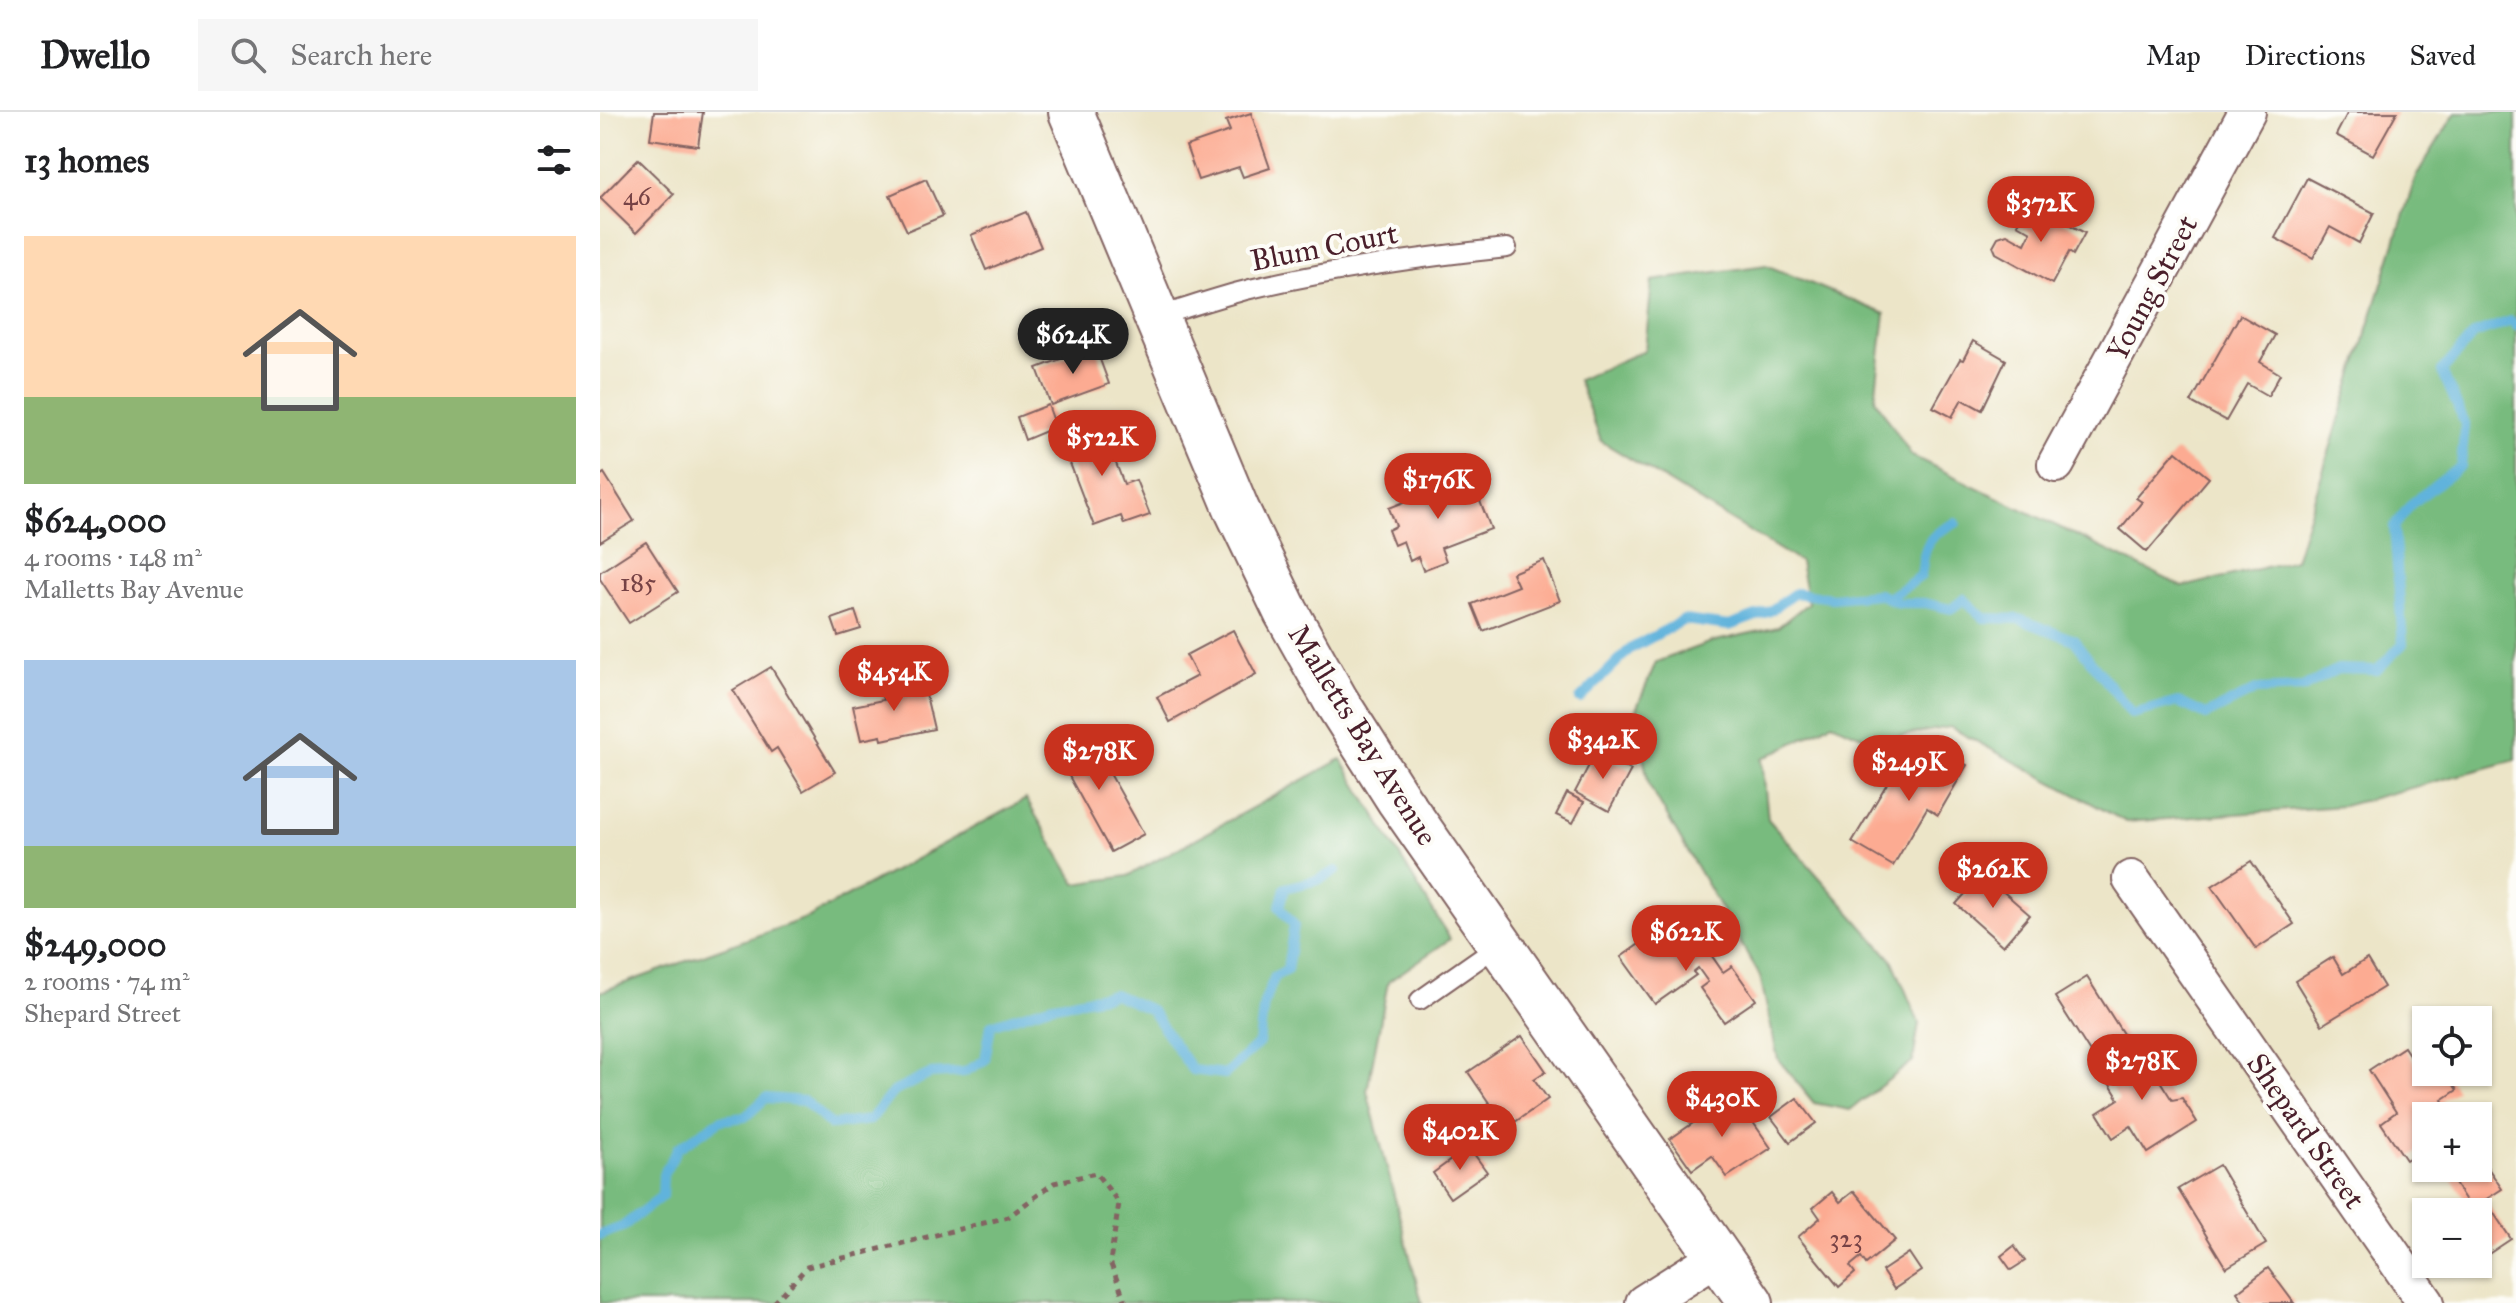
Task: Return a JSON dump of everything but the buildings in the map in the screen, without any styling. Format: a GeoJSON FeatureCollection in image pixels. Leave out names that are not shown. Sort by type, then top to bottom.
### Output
{"type":"FeatureCollection","features":[{"type":"Feature","properties":{"kind":"street","name":"Malletts Bay Avenue"},"geometry":{"type":"LineString","coordinates":[[1071,112],[1237,510],[1286,612],[1336,701],[1399,800],[1751,1303]]}},
{"type":"Feature","properties":{"kind":"street","name":"Young Street"},"geometry":{"type":"LineString","coordinates":[[2056,464],[2247,112]]}},
{"type":"Feature","properties":{"kind":"street","name":"Shepard Street"},"geometry":{"type":"LineString","coordinates":[[2131,879],[2426,1303]]}},
{"type":"Feature","properties":{"kind":"street"},"geometry":{"type":"LineString","coordinates":[[1644,1303],[1718,1256]]}},
{"type":"Feature","properties":{"kind":"lane","name":"Blum Court"},"geometry":{"type":"LineString","coordinates":[[1156,317],[1247,290],[1346,269],[1426,256],[1507,248]]}},
{"type":"Feature","properties":{"kind":"lane"},"geometry":{"type":"LineString","coordinates":[[1420,1000],[1500,944]]}},
{"type":"Feature","properties":{"kind":"path"},"geometry":{"type":"LineString","coordinates":[[774,1303],[807,1267],[1008,1217],[1054,1183],[1096,1173],[1119,1203],[1110,1262],[1126,1303]]}},
{"type":"Feature","properties":{"kind":"green space"},"geometry":{"type":"Polygon","coordinates":[[[2456,112],[2516,112],[2516,760],[2343,806],[2126,822],[1950,727],[1873,741],[1832,723],[1762,759],[1768,819],[1893,961],[1919,1023],[1913,1061],[1850,1110],[1814,1103],[1778,1059],[1760,976],[1649,785],[1634,714],[1656,662],[1711,642],[1778,627],[1808,603],[1800,562],[1601,441],[1578,380],[1645,350],[1652,281],[1766,265],[1885,314],[1875,399],[1912,456],[2183,587],[2295,560],[2416,176],[2456,112]]]}},
{"type":"Feature","properties":{"kind":"green space"},"geometry":{"type":"Polygon","coordinates":[[[1341,759],[1450,939],[1388,982],[1367,1091],[1422,1303],[600,1303],[600,992],[809,917],[1026,799],[1076,884],[1128,876],[1341,759]]]}},
{"type":"Feature","properties":{"kind":"waterway"},"geometry":{"type":"LineString","coordinates":[[1580,699],[1630,649],[1684,620],[1729,626],[1770,611],[1795,593],[1832,598],[1879,594],[1898,603],[1925,603],[1951,609],[1964,599],[1984,618],[2019,619],[2074,640],[2132,714],[2178,702],[2206,715],[2256,690],[2303,688],[2338,669],[2377,670],[2403,644],[2394,527],[2411,504],[2461,466],[2465,424],[2442,371],[2474,334],[2511,321],[2516,326]]}},
{"type":"Feature","properties":{"kind":"waterway"},"geometry":{"type":"LineString","coordinates":[[1888,598],[1921,576],[1929,543],[1938,532],[1956,523]]}},
{"type":"Feature","properties":{"kind":"waterway"},"geometry":{"type":"LineString","coordinates":[[600,1235],[622,1227],[662,1196],[663,1175],[678,1148],[721,1120],[745,1117],[766,1098],[804,1101],[831,1125],[870,1120],[893,1092],[930,1074],[964,1072],[985,1060],[991,1025],[1049,1006],[1114,994],[1151,1010],[1192,1070],[1225,1074],[1259,1043],[1264,1003],[1275,976],[1287,970],[1294,925],[1280,907],[1285,888],[1318,880],[1336,871]]}}]}
